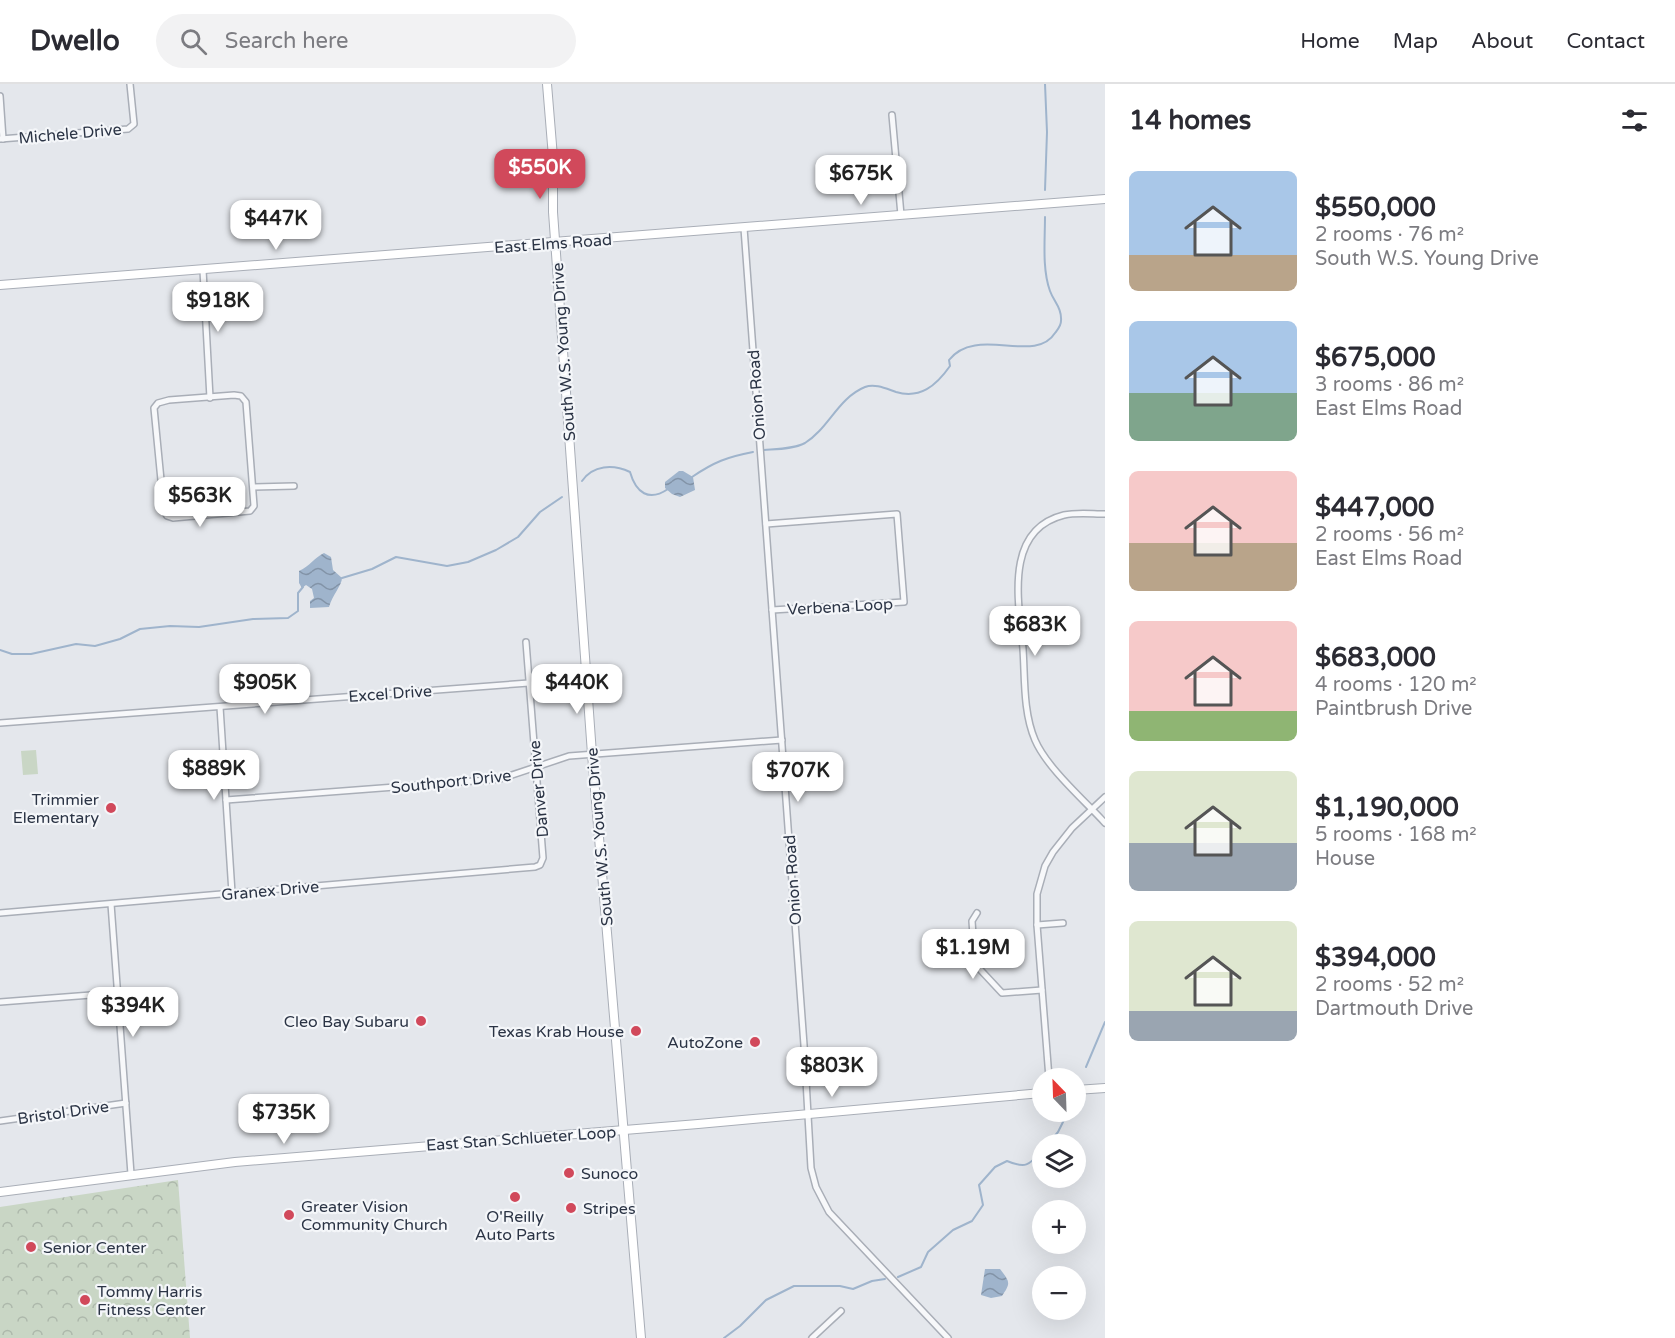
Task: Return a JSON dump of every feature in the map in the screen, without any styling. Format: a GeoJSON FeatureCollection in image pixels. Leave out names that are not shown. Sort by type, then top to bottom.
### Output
{"type":"FeatureCollection","features":[{"type":"Feature","properties":{"kind":"main road","name":"South W.S. Young Drive"},"geometry":{"type":"LineString","coordinates":[[547,84],[553,157],[555,242],[592,754],[641,1338]]}},
{"type":"Feature","properties":{"kind":"main road","name":"East Elms Road"},"geometry":{"type":"LineString","coordinates":[[0,285],[1105,199]]}},
{"type":"Feature","properties":{"kind":"main road"},"geometry":{"type":"LineString","coordinates":[[1086,1089],[1105,1088]]}},
{"type":"Feature","properties":{"kind":"main road","name":"East Stan Schlueter Loop"},"geometry":{"type":"LineString","coordinates":[[0,1192],[262,1159],[1032,1094]]}},
{"type":"Feature","properties":{"kind":"street","name":"Michele Drive"},"geometry":{"type":"LineString","coordinates":[[1,139],[128,129],[134,124],[130,84]]}},
{"type":"Feature","properties":{"kind":"street"},"geometry":{"type":"LineString","coordinates":[[0,96],[1,139]]}},
{"type":"Feature","properties":{"kind":"street"},"geometry":{"type":"LineString","coordinates":[[892,115],[901,215]]}},
{"type":"Feature","properties":{"kind":"street","name":"Onion Road"},"geometry":{"type":"LineString","coordinates":[[744,228],[811,1168],[820,1198],[830,1212],[948,1338]]}},
{"type":"Feature","properties":{"kind":"street"},"geometry":{"type":"LineString","coordinates":[[203,270],[210,398]]}},
{"type":"Feature","properties":{"kind":"street"},"geometry":{"type":"LineString","coordinates":[[234,395],[241,396],[246,402],[254,506],[250,511],[173,518],[166,516],[154,408],[158,403],[169,400],[210,398],[234,395]]}},
{"type":"Feature","properties":{"kind":"street"},"geometry":{"type":"LineString","coordinates":[[254,488],[294,486]]}},
{"type":"Feature","properties":{"kind":"street","name":"Verbena Loop"},"geometry":{"type":"LineString","coordinates":[[766,524],[897,514],[904,602],[772,610]]}},
{"type":"Feature","properties":{"kind":"street"},"geometry":{"type":"LineString","coordinates":[[1105,514],[1063,516],[1049,522],[1030,538],[1019,565],[1019,608],[1030,727],[1035,741],[1046,758],[1105,823]]}},
{"type":"Feature","properties":{"kind":"street","name":"Danver Drive"},"geometry":{"type":"LineString","coordinates":[[526,642],[543,858],[540,865]]}},
{"type":"Feature","properties":{"kind":"street","name":"Excel Drive"},"geometry":{"type":"LineString","coordinates":[[0,723],[529,683]]}},
{"type":"Feature","properties":{"kind":"street"},"geometry":{"type":"LineString","coordinates":[[220,707],[232,893]]}},
{"type":"Feature","properties":{"kind":"street","name":"Southport Drive"},"geometry":{"type":"LineString","coordinates":[[226,800],[500,779],[560,758],[782,740]]}},
{"type":"Feature","properties":{"kind":"street"},"geometry":{"type":"LineString","coordinates":[[1048,1068],[1037,925],[1037,894],[1046,866],[1062,839],[1105,798]]}},
{"type":"Feature","properties":{"kind":"street","name":"Granex Drive"},"geometry":{"type":"LineString","coordinates":[[0,913],[540,865]]}},
{"type":"Feature","properties":{"kind":"street"},"geometry":{"type":"LineString","coordinates":[[111,904],[131,1174]]}},
{"type":"Feature","properties":{"kind":"street"},"geometry":{"type":"LineString","coordinates":[[977,913],[972,921],[974,959],[977,967],[1002,993],[1042,990]]}},
{"type":"Feature","properties":{"kind":"street"},"geometry":{"type":"LineString","coordinates":[[1037,925],[1063,923]]}},
{"type":"Feature","properties":{"kind":"street"},"geometry":{"type":"LineString","coordinates":[[0,1002],[117,993]]}},
{"type":"Feature","properties":{"kind":"street","name":"Bristol Drive"},"geometry":{"type":"LineString","coordinates":[[0,1121],[126,1103]]}},
{"type":"Feature","properties":{"kind":"street"},"geometry":{"type":"LineString","coordinates":[[812,1338],[841,1311]]}},
{"type":"Feature","properties":{"kind":"green space"},"geometry":{"type":"Polygon","coordinates":[[[36,750],[38,774],[23,775],[21,751],[36,750]]]}},
{"type":"Feature","properties":{"kind":"green space"},"geometry":{"type":"Polygon","coordinates":[[[178,1180],[190,1338],[0,1338],[0,1207],[178,1180]]]}},
{"type":"Feature","properties":{"kind":"water"},"geometry":{"type":"Polygon","coordinates":[[[679,471],[693,477],[695,490],[680,497],[665,488],[665,482],[679,471]]]}},
{"type":"Feature","properties":{"kind":"water"},"geometry":{"type":"Polygon","coordinates":[[[324,553],[331,557],[333,570],[342,578],[342,581],[329,607],[310,608],[310,601],[314,598],[312,589],[306,585],[302,588],[299,583],[299,571],[324,553]]]}},
{"type":"Feature","properties":{"kind":"water"},"geometry":{"type":"Polygon","coordinates":[[[985,1269],[1000,1269],[1006,1277],[1008,1285],[1002,1296],[991,1298],[981,1295],[985,1269]]]}},
{"type":"Feature","properties":{"kind":"waterway"},"geometry":{"type":"LineString","coordinates":[[1045,84],[1047,132],[1045,190]]}},
{"type":"Feature","properties":{"kind":"waterway"},"geometry":{"type":"LineString","coordinates":[[764,450],[791,448],[805,443],[821,429],[848,398],[865,387],[877,386],[905,394],[927,389],[945,373],[950,366],[949,360],[960,350],[989,345],[1034,346],[1046,342],[1059,327],[1061,316],[1047,282],[1044,254],[1045,217]]}},
{"type":"Feature","properties":{"kind":"waterway"},"geometry":{"type":"LineString","coordinates":[[692,477],[721,461],[753,452]]}},
{"type":"Feature","properties":{"kind":"waterway"},"geometry":{"type":"LineString","coordinates":[[582,481],[592,472],[610,467],[630,472],[640,490],[649,495],[655,495],[668,489]]}},
{"type":"Feature","properties":{"kind":"waterway"},"geometry":{"type":"LineString","coordinates":[[342,578],[372,569],[396,557],[447,566],[468,562],[518,537],[540,512],[562,497]]}},
{"type":"Feature","properties":{"kind":"waterway"},"geometry":{"type":"LineString","coordinates":[[0,650],[12,654],[31,654],[76,644],[95,646],[120,639],[140,629],[170,626],[199,627],[253,619],[288,618],[298,611],[298,593],[303,587]]}},
{"type":"Feature","properties":{"kind":"waterway"},"geometry":{"type":"LineString","coordinates":[[1086,1067],[1105,1022]]}},
{"type":"Feature","properties":{"kind":"waterway"},"geometry":{"type":"LineString","coordinates":[[1056,1134],[1063,1122]]}},
{"type":"Feature","properties":{"kind":"waterway"},"geometry":{"type":"LineString","coordinates":[[898,1277],[921,1267],[928,1252],[953,1230],[972,1221],[983,1205],[979,1185],[995,1167],[1007,1161],[1019,1165],[1032,1161]]}},
{"type":"Feature","properties":{"kind":"waterway"},"geometry":{"type":"LineString","coordinates":[[724,1338],[740,1326],[766,1300],[794,1286],[840,1286],[853,1289],[872,1281],[885,1279]]}},
{"type":"Feature","properties":{"kind":"place","name":"Trimmier Elementary"},"geometry":{"type":"Point","coordinates":[111,808]}},
{"type":"Feature","properties":{"kind":"place","name":"Cleo Bay Subaru"},"geometry":{"type":"Point","coordinates":[421,1021]}},
{"type":"Feature","properties":{"kind":"place","name":"Texas Krab House"},"geometry":{"type":"Point","coordinates":[636,1031]}},
{"type":"Feature","properties":{"kind":"place","name":"AutoZone"},"geometry":{"type":"Point","coordinates":[755,1042]}},
{"type":"Feature","properties":{"kind":"place","name":"Sunoco"},"geometry":{"type":"Point","coordinates":[569,1173]}},
{"type":"Feature","properties":{"kind":"place","name":"O'Reilly Auto Parts"},"geometry":{"type":"Point","coordinates":[515,1197]}},
{"type":"Feature","properties":{"kind":"place","name":"Stripes"},"geometry":{"type":"Point","coordinates":[571,1208]}},
{"type":"Feature","properties":{"kind":"place","name":"Greater Vision Community Church"},"geometry":{"type":"Point","coordinates":[289,1215]}},
{"type":"Feature","properties":{"kind":"place","name":"Senior Center"},"geometry":{"type":"Point","coordinates":[31,1247]}},
{"type":"Feature","properties":{"kind":"place","name":"Tommy Harris Fitness Center"},"geometry":{"type":"Point","coordinates":[85,1300]}}]}
